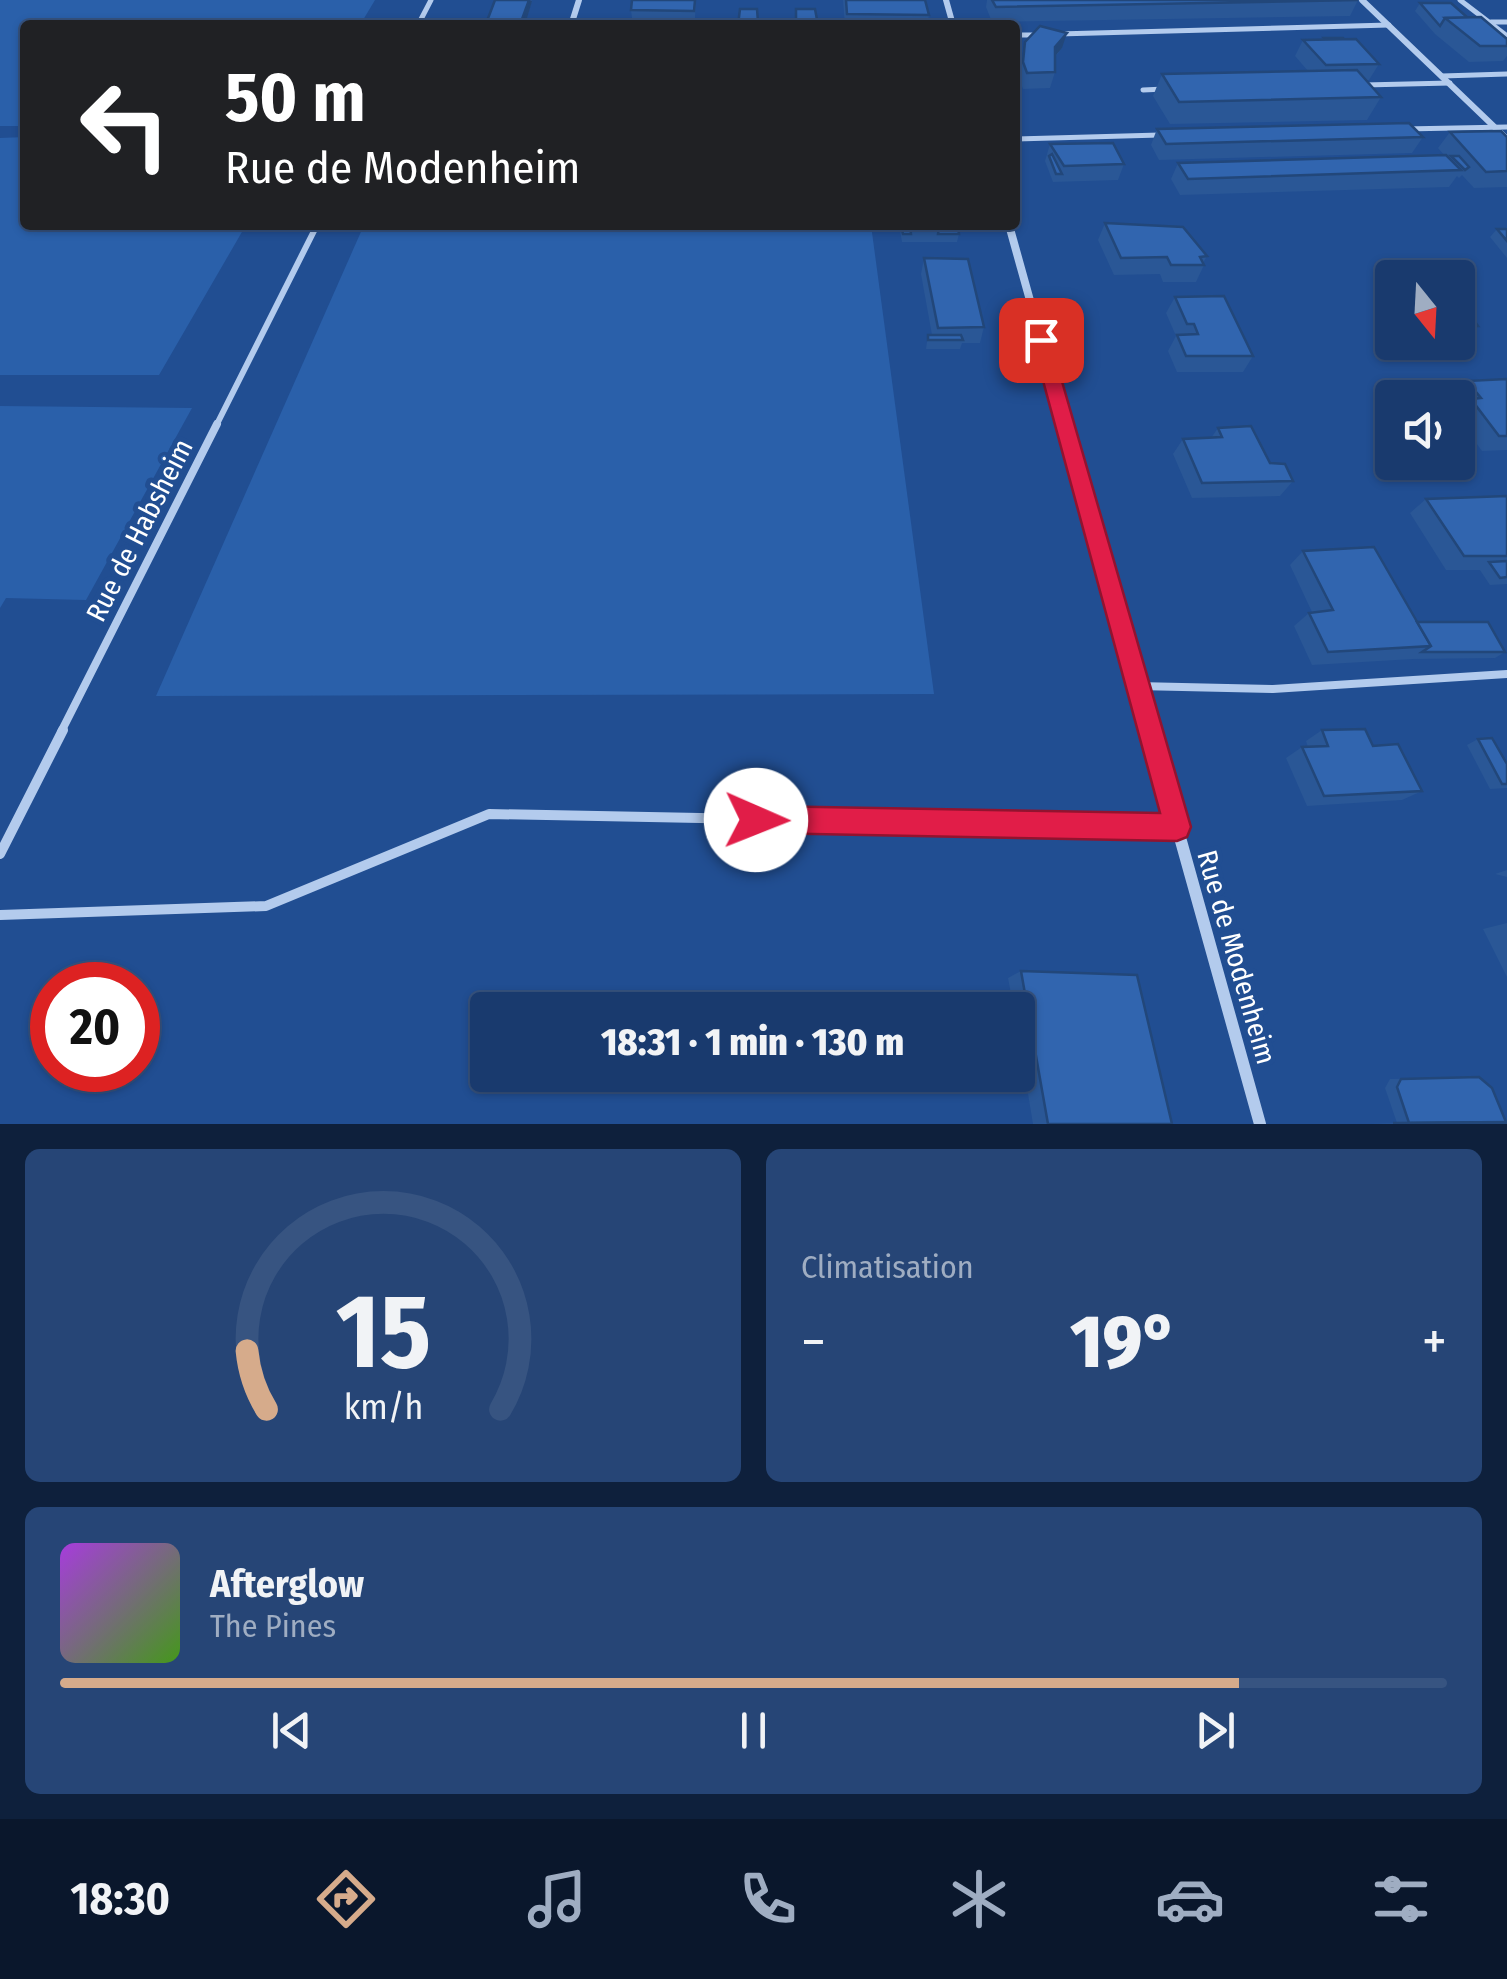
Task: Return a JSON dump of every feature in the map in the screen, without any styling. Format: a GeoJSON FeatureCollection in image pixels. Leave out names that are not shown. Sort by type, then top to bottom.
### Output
{"type":"FeatureCollection","features":[{"type":"Feature","properties":{"kind":"street"},"geometry":{"type":"LineString","coordinates":[[573,19],[579,0]]}},
{"type":"Feature","properties":{"kind":"street"},"geometry":{"type":"LineString","coordinates":[[1362,0],[1507,139]]}},
{"type":"Feature","properties":{"kind":"street","name":"Rue de Modenheim"},"geometry":{"type":"LineString","coordinates":[[1010,230],[1260,1124]]}},
{"type":"Feature","properties":{"kind":"lane"},"geometry":{"type":"LineString","coordinates":[[1460,0],[1507,36]]}},
{"type":"Feature","properties":{"kind":"lane"},"geometry":{"type":"LineString","coordinates":[[1491,22],[1507,22]]}},
{"type":"Feature","properties":{"kind":"lane"},"geometry":{"type":"LineString","coordinates":[[1020,35],[1388,25]]}},
{"type":"Feature","properties":{"kind":"lane"},"geometry":{"type":"LineString","coordinates":[[1442,76],[1507,74]]}},
{"type":"Feature","properties":{"kind":"lane"},"geometry":{"type":"LineString","coordinates":[[1354,85],[1450,83]]}},
{"type":"Feature","properties":{"kind":"lane"},"geometry":{"type":"LineString","coordinates":[[1143,90],[1182,89]]}},
{"type":"Feature","properties":{"kind":"lane"},"geometry":{"type":"LineString","coordinates":[[1394,129],[1507,126]]}},
{"type":"Feature","properties":{"kind":"lane"},"geometry":{"type":"LineString","coordinates":[[1020,139],[1175,135]]}},
{"type":"Feature","properties":{"kind":"lane","name":"Rue de Habsheim"},"geometry":{"type":"LineString","coordinates":[[0,854],[315,230]]}},
{"type":"Feature","properties":{"kind":"lane"},"geometry":{"type":"LineString","coordinates":[[1138,686],[1273,689],[1507,674]]}},
{"type":"Feature","properties":{"kind":"lane"},"geometry":{"type":"LineString","coordinates":[[0,915],[266,906],[489,814],[1177,827]]}},
{"type":"Feature","properties":{"kind":"shaded area"},"geometry":{"type":"Polygon","coordinates":[[[0,0],[375,0],[363,20],[20,20],[20,126],[0,126],[0,0]]]}},
{"type":"Feature","properties":{"kind":"shaded area"},"geometry":{"type":"Polygon","coordinates":[[[20,137],[20,230],[243,230],[159,375],[0,375],[0,138],[20,137]]]}},
{"type":"Feature","properties":{"kind":"shaded area"},"geometry":{"type":"Polygon","coordinates":[[[362,230],[872,230],[934,694],[156,696],[362,230]]]}},
{"type":"Feature","properties":{"kind":"shaded area"},"geometry":{"type":"Polygon","coordinates":[[[0,406],[192,408],[86,600],[6,598],[0,608],[0,406]]]}},
{"type":"Feature","properties":{"kind":"building"},"geometry":{"type":"Polygon","coordinates":[[[495,0],[529,0],[522,20],[487,20],[495,0]]]}},
{"type":"Feature","properties":{"kind":"building"},"geometry":{"type":"Polygon","coordinates":[[[632,0],[695,0],[694,11],[631,10],[632,0]]]}},
{"type":"Feature","properties":{"kind":"building"},"geometry":{"type":"Polygon","coordinates":[[[846,0],[925,0],[929,15],[847,14],[846,0]]]}},
{"type":"Feature","properties":{"kind":"building"},"geometry":{"type":"Polygon","coordinates":[[[992,0],[1358,0],[996,7],[992,0]]]}},
{"type":"Feature","properties":{"kind":"building"},"geometry":{"type":"Polygon","coordinates":[[[1420,3],[1451,3],[1468,18],[1445,18],[1440,26],[1420,3]]]}},
{"type":"Feature","properties":{"kind":"building"},"geometry":{"type":"Polygon","coordinates":[[[740,9],[757,9],[758,20],[739,20],[740,9]]]}},
{"type":"Feature","properties":{"kind":"building"},"geometry":{"type":"Polygon","coordinates":[[[796,9],[815,9],[817,20],[796,20],[796,9]]]}},
{"type":"Feature","properties":{"kind":"building"},"geometry":{"type":"Polygon","coordinates":[[[1481,17],[1507,39],[1507,46],[1480,46],[1445,18],[1481,17]]]}},
{"type":"Feature","properties":{"kind":"building"},"geometry":{"type":"Polygon","coordinates":[[[1040,26],[1067,33],[1055,47],[1055,72],[1027,73],[1023,62],[1025,42],[1040,26]]]}},
{"type":"Feature","properties":{"kind":"building"},"geometry":{"type":"Polygon","coordinates":[[[1356,39],[1379,64],[1326,65],[1303,40],[1356,39]]]}},
{"type":"Feature","properties":{"kind":"building"},"geometry":{"type":"Polygon","coordinates":[[[1357,70],[1381,97],[1179,102],[1162,74],[1357,70]]]}},
{"type":"Feature","properties":{"kind":"building"},"geometry":{"type":"Polygon","coordinates":[[[1409,123],[1423,137],[1166,144],[1157,129],[1409,123]]]}},
{"type":"Feature","properties":{"kind":"building"},"geometry":{"type":"Polygon","coordinates":[[[1501,131],[1507,137],[1507,171],[1486,172],[1450,132],[1501,131]]]}},
{"type":"Feature","properties":{"kind":"building"},"geometry":{"type":"Polygon","coordinates":[[[1113,143],[1124,164],[1064,166],[1050,144],[1113,143]]]}},
{"type":"Feature","properties":{"kind":"building"},"geometry":{"type":"Polygon","coordinates":[[[1052,154],[1062,174],[1056,174],[1049,156],[1052,154]]]}},
{"type":"Feature","properties":{"kind":"building"},"geometry":{"type":"Polygon","coordinates":[[[1446,155],[1461,170],[1188,179],[1178,163],[1446,155]]]}},
{"type":"Feature","properties":{"kind":"building"},"geometry":{"type":"Polygon","coordinates":[[[1451,156],[1459,156],[1469,167],[1465,170],[1451,156]]]}},
{"type":"Feature","properties":{"kind":"building"},"geometry":{"type":"Polygon","coordinates":[[[1105,223],[1183,227],[1207,256],[1200,257],[1204,265],[1171,265],[1167,257],[1121,258],[1105,223]]]}},
{"type":"Feature","properties":{"kind":"building"},"geometry":{"type":"Polygon","coordinates":[[[939,230],[958,230],[959,234],[938,234],[939,230]]]}},
{"type":"Feature","properties":{"kind":"building"},"geometry":{"type":"Polygon","coordinates":[[[924,258],[968,259],[984,327],[938,328],[924,258]]]}},
{"type":"Feature","properties":{"kind":"building"},"geometry":{"type":"Polygon","coordinates":[[[1224,296],[1253,356],[1186,356],[1177,335],[1198,334],[1194,324],[1187,324],[1175,297],[1224,296]]]}},
{"type":"Feature","properties":{"kind":"building"},"geometry":{"type":"Polygon","coordinates":[[[928,335],[961,335],[963,340],[928,340],[928,335]]]}},
{"type":"Feature","properties":{"kind":"building"},"geometry":{"type":"Polygon","coordinates":[[[1507,379],[1507,436],[1499,436],[1475,404],[1475,399],[1481,398],[1475,391],[1475,381],[1507,379]]]}},
{"type":"Feature","properties":{"kind":"building"},"geometry":{"type":"Polygon","coordinates":[[[1251,426],[1270,463],[1285,464],[1293,481],[1202,483],[1183,439],[1222,437],[1218,428],[1251,426]]]}},
{"type":"Feature","properties":{"kind":"building"},"geometry":{"type":"Polygon","coordinates":[[[1507,496],[1507,556],[1464,556],[1426,499],[1507,496]]]}},
{"type":"Feature","properties":{"kind":"building"},"geometry":{"type":"Polygon","coordinates":[[[1374,547],[1431,646],[1328,652],[1309,613],[1333,610],[1303,551],[1374,547]]]}},
{"type":"Feature","properties":{"kind":"building"},"geometry":{"type":"Polygon","coordinates":[[[1507,561],[1507,577],[1500,578],[1489,562],[1507,561]]]}},
{"type":"Feature","properties":{"kind":"building"},"geometry":{"type":"Polygon","coordinates":[[[1417,622],[1488,622],[1505,652],[1422,652],[1431,646],[1417,622]]]}},
{"type":"Feature","properties":{"kind":"building"},"geometry":{"type":"Polygon","coordinates":[[[1365,729],[1373,746],[1398,744],[1422,791],[1324,796],[1302,747],[1328,746],[1322,730],[1365,729]]]}},
{"type":"Feature","properties":{"kind":"building"},"geometry":{"type":"Polygon","coordinates":[[[1492,738],[1507,764],[1507,784],[1502,784],[1478,739],[1492,738]]]}},
{"type":"Feature","properties":{"kind":"building"},"geometry":{"type":"Polygon","coordinates":[[[1021,971],[1137,975],[1172,1124],[1048,1124],[1035,1050],[1035,992],[1025,992],[1021,971]]]}},
{"type":"Feature","properties":{"kind":"building"},"geometry":{"type":"Polygon","coordinates":[[[1479,1077],[1492,1088],[1506,1122],[1409,1123],[1397,1087],[1401,1079],[1479,1077]]]}},
{"type":"Feature","properties":{"kind":"building"},"geometry":{"type":"Polygon","coordinates":[[[1507,1122],[1507,1124],[1393,1123],[1507,1122]]]}},
{"type":"Feature","properties":{"kind":"route"},"geometry":{"type":"LineString","coordinates":[[756,820],[1177,827],[1041,340]]}}]}
